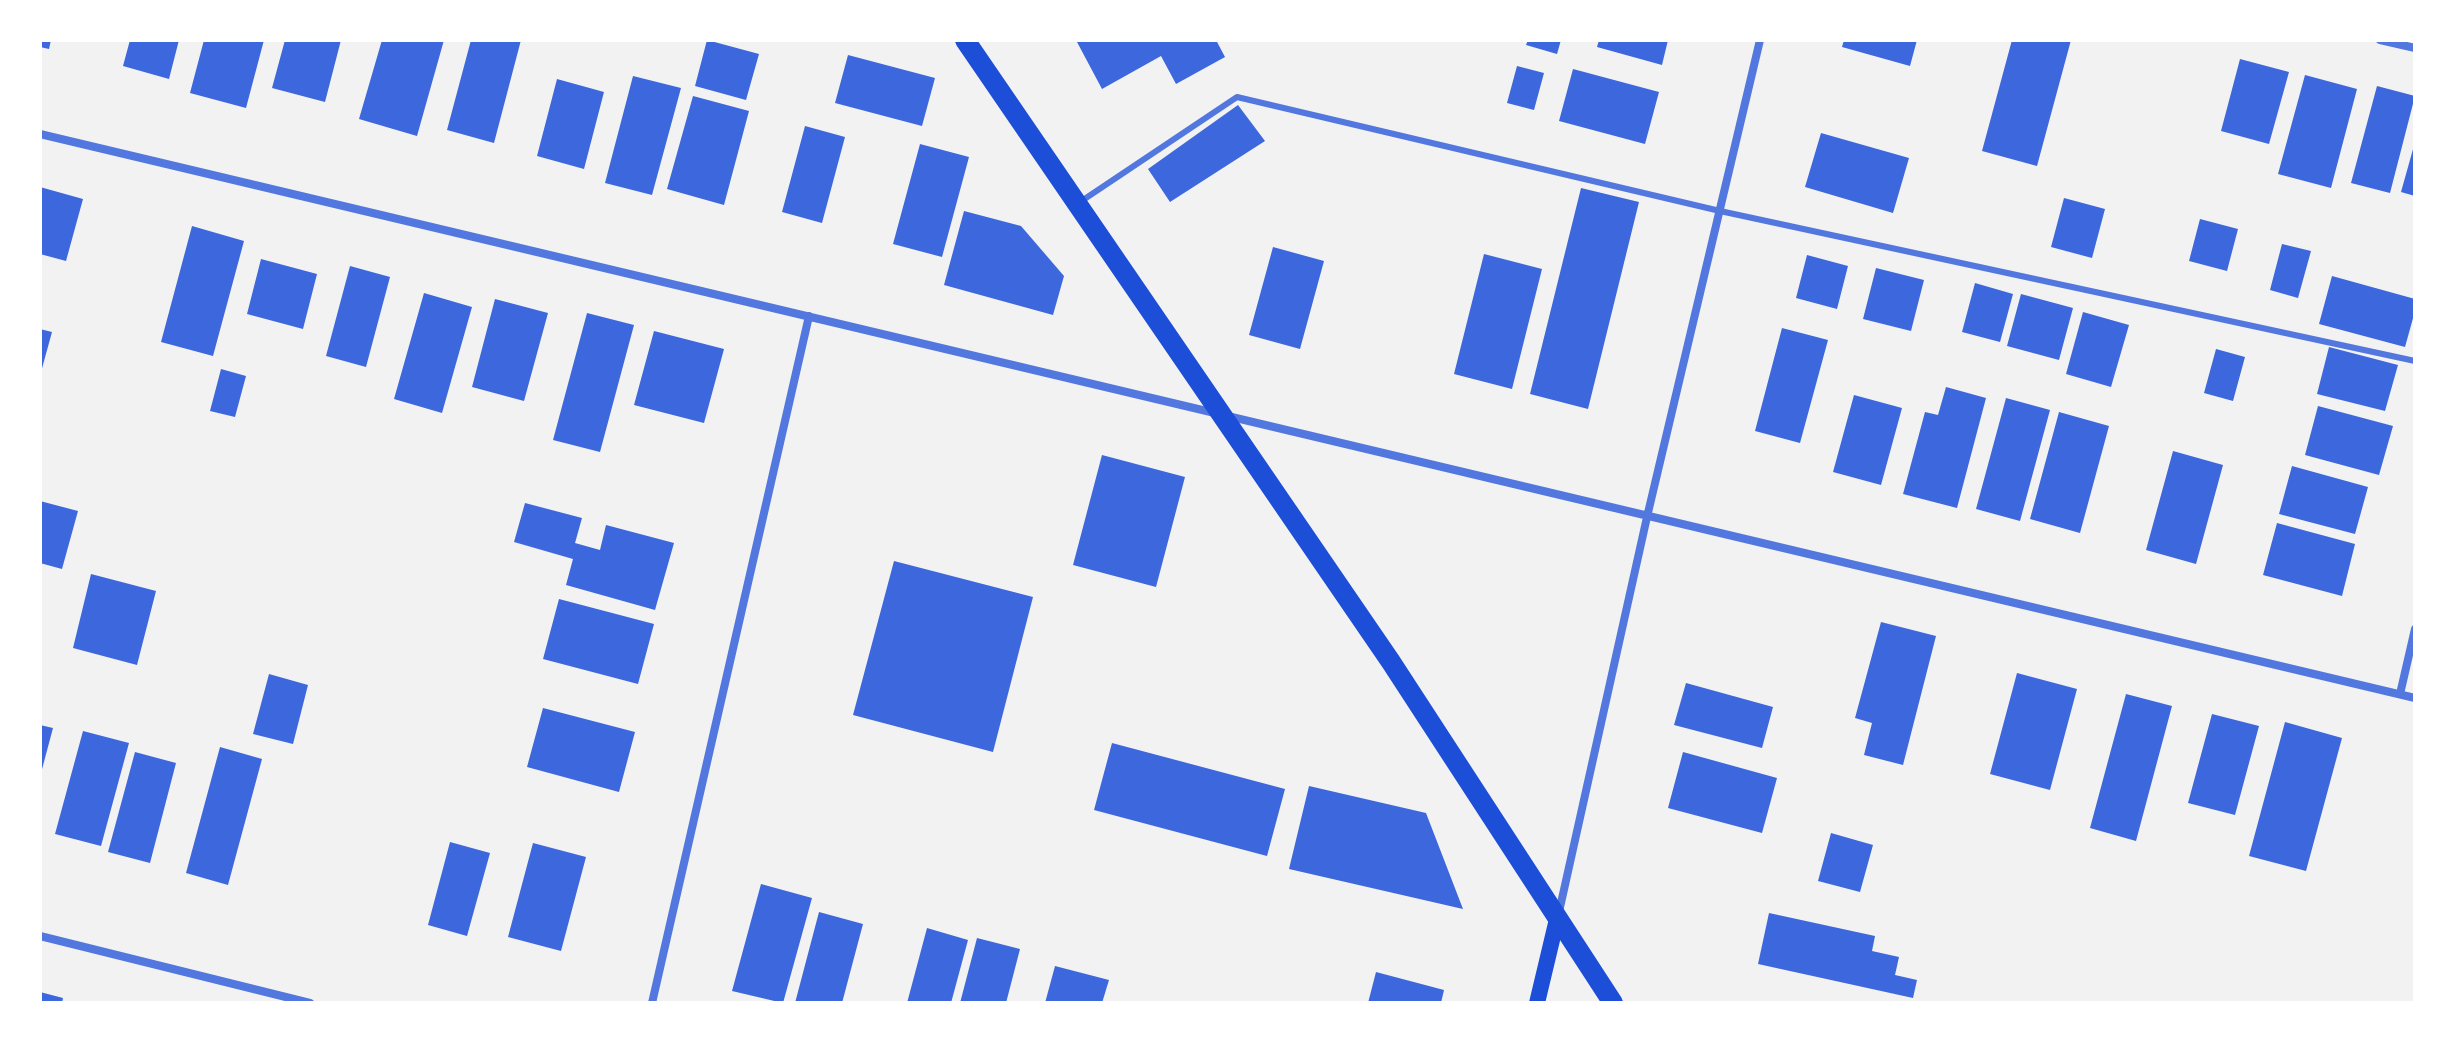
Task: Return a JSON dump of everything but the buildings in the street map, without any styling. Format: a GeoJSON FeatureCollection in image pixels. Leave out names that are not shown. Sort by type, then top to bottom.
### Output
{"type":"FeatureCollection","features":[{"type":"Feature","properties":{"kind":"main road"},"geometry":{"type":"LineString","coordinates":[[965,40],[1391,662],[1613,1003]]}},
{"type":"Feature","properties":{"kind":"main road"},"geometry":{"type":"LineString","coordinates":[[1537,1003],[1557,919]]}},
{"type":"Feature","properties":{"kind":"street"},"geometry":{"type":"LineString","coordinates":[[1557,919],[1647,517],[1760,40]]}},
{"type":"Feature","properties":{"kind":"street"},"geometry":{"type":"LineString","coordinates":[[2380,40],[2415,48]]}},
{"type":"Feature","properties":{"kind":"street"},"geometry":{"type":"LineString","coordinates":[[40,134],[2415,698]]}},
{"type":"Feature","properties":{"kind":"street"},"geometry":{"type":"LineString","coordinates":[[652,1003],[809,316]]}},
{"type":"Feature","properties":{"kind":"street"},"geometry":{"type":"LineString","coordinates":[[2400,694],[2415,629]]}},
{"type":"Feature","properties":{"kind":"street"},"geometry":{"type":"LineString","coordinates":[[40,936],[310,1003]]}},
{"type":"Feature","properties":{"kind":"lane"},"geometry":{"type":"LineString","coordinates":[[1077,204],[1237,97],[1720,211],[2415,361]]}}]}
